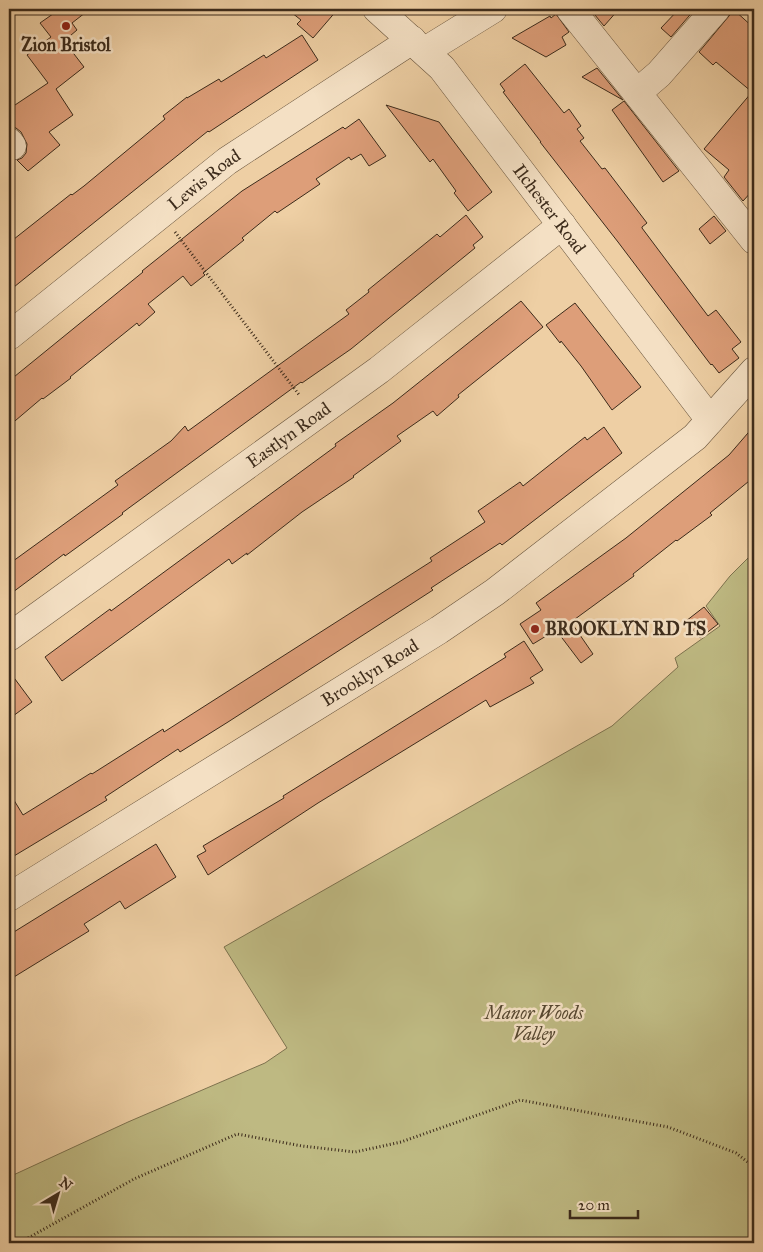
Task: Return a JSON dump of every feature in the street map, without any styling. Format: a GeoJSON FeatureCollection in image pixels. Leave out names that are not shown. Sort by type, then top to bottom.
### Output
{"type":"FeatureCollection","features":[{"type":"Feature","properties":{"kind":"street","name":"Ilchester Road"},"geometry":{"type":"LineString","coordinates":[[377,9],[442,68],[710,420]]}},
{"type":"Feature","properties":{"kind":"street","name":"Lewis Road"},"geometry":{"type":"LineString","coordinates":[[9,336],[227,161],[419,46],[493,9]]}},
{"type":"Feature","properties":{"kind":"street"},"geometry":{"type":"LineString","coordinates":[[570,9],[754,240]]}},
{"type":"Feature","properties":{"kind":"street"},"geometry":{"type":"LineString","coordinates":[[638,92],[659,74],[716,9]]}},
{"type":"Feature","properties":{"kind":"street","name":"Eastlyn Road"},"geometry":{"type":"LineString","coordinates":[[9,637],[380,370],[562,224]]}},
{"type":"Feature","properties":{"kind":"street","name":"Brooklyn Road"},"geometry":{"type":"LineString","coordinates":[[9,897],[439,630],[487,597],[694,437],[754,371]]}},
{"type":"Feature","properties":{"kind":"path"},"geometry":{"type":"LineString","coordinates":[[161,214],[316,417]]}},
{"type":"Feature","properties":{"kind":"path"},"geometry":{"type":"LineString","coordinates":[[19,1243],[134,1179],[237,1134],[302,1146],[355,1152],[401,1142],[520,1100],[668,1127],[736,1153],[754,1167]]}},
{"type":"Feature","properties":{"kind":"green space","name":"Manor Woods Valley"},"geometry":{"type":"Polygon","coordinates":[[[754,552],[754,1243],[9,1243],[9,1177],[128,1122],[265,1063],[287,1048],[224,947],[612,726],[678,667],[675,658],[720,626],[706,606],[730,576],[754,552]]]}},
{"type":"Feature","properties":{"kind":"building"},"geometry":{"type":"Polygon","coordinates":[[[60,9],[90,9],[72,23],[77,30],[64,41],[84,67],[56,89],[73,115],[49,132],[60,145],[28,171],[17,160],[26,153],[27,144],[21,132],[16,128],[9,127],[9,109],[48,83],[27,55],[51,37],[40,23],[60,9]]]}},
{"type":"Feature","properties":{"kind":"building"},"geometry":{"type":"Polygon","coordinates":[[[287,9],[338,9],[313,38],[297,24],[301,20],[287,9]]]}},
{"type":"Feature","properties":{"kind":"building"},"geometry":{"type":"Polygon","coordinates":[[[590,9],[619,9],[604,26],[590,9]]]}},
{"type":"Feature","properties":{"kind":"building"},"geometry":{"type":"Polygon","coordinates":[[[679,9],[695,9],[671,37],[661,28],[679,9]]]}},
{"type":"Feature","properties":{"kind":"building"},"geometry":{"type":"Polygon","coordinates":[[[734,10],[754,28],[754,189],[743,201],[724,177],[729,170],[704,149],[752,92],[716,62],[713,65],[699,52],[734,10]]]}},
{"type":"Feature","properties":{"kind":"building"},"geometry":{"type":"Polygon","coordinates":[[[556,14],[569,32],[562,37],[566,45],[546,57],[512,38],[550,16],[551,18],[556,14]]]}},
{"type":"Feature","properties":{"kind":"building"},"geometry":{"type":"Polygon","coordinates":[[[302,35],[318,60],[208,131],[9,291],[9,243],[84,186],[165,119],[163,116],[187,97],[219,79],[221,82],[264,55],[266,58],[302,35]]]}},
{"type":"Feature","properties":{"kind":"building"},"geometry":{"type":"Polygon","coordinates":[[[525,64],[564,113],[569,109],[581,126],[577,129],[584,138],[580,141],[602,169],[605,168],[647,223],[642,228],[708,316],[716,310],[741,342],[732,349],[739,358],[719,373],[503,92],[505,91],[500,84],[525,64]]]}},
{"type":"Feature","properties":{"kind":"building"},"geometry":{"type":"Polygon","coordinates":[[[597,68],[623,100],[582,77],[597,68]]]}},
{"type":"Feature","properties":{"kind":"building"},"geometry":{"type":"Polygon","coordinates":[[[624,101],[679,171],[663,182],[612,110],[624,101]]]}},
{"type":"Feature","properties":{"kind":"building"},"geometry":{"type":"Polygon","coordinates":[[[386,105],[439,122],[492,192],[468,211],[454,193],[456,191],[433,159],[430,162],[386,105]]]}},
{"type":"Feature","properties":{"kind":"building"},"geometry":{"type":"Polygon","coordinates":[[[359,119],[386,156],[369,166],[361,154],[351,160],[349,157],[316,179],[320,184],[277,213],[275,211],[242,238],[244,240],[203,273],[205,275],[191,286],[183,276],[148,304],[155,312],[139,326],[137,323],[9,426],[9,381],[242,191],[343,127],[345,129],[359,119]]]}},
{"type":"Feature","properties":{"kind":"building"},"geometry":{"type":"Polygon","coordinates":[[[466,215],[483,237],[473,245],[475,248],[351,349],[301,382],[123,514],[65,556],[64,554],[9,595],[9,564],[118,485],[115,481],[171,441],[185,426],[188,431],[349,314],[346,310],[369,292],[368,290],[437,234],[440,237],[466,215]]]}},
{"type":"Feature","properties":{"kind":"building"},"geometry":{"type":"Polygon","coordinates":[[[714,216],[726,231],[710,244],[699,229],[714,216]]]}},
{"type":"Feature","properties":{"kind":"building"},"geometry":{"type":"Polygon","coordinates":[[[521,301],[543,327],[458,395],[459,397],[437,416],[433,411],[397,436],[401,441],[354,477],[302,512],[247,555],[247,553],[232,564],[229,559],[62,681],[45,657],[110,609],[111,611],[336,446],[335,444],[393,403],[521,301]]]}},
{"type":"Feature","properties":{"kind":"building"},"geometry":{"type":"Polygon","coordinates":[[[575,303],[641,387],[612,410],[581,366],[546,325],[575,303]]]}},
{"type":"Feature","properties":{"kind":"building"},"geometry":{"type":"Polygon","coordinates":[[[754,426],[754,477],[710,513],[712,515],[676,540],[633,574],[634,576],[571,622],[593,654],[581,663],[556,630],[533,644],[520,624],[541,610],[536,603],[626,538],[729,455],[754,426]]]}},
{"type":"Feature","properties":{"kind":"building"},"geometry":{"type":"Polygon","coordinates":[[[604,427],[622,453],[502,545],[500,543],[431,588],[433,590],[228,722],[180,752],[178,749],[105,797],[107,800],[9,859],[9,792],[23,815],[163,729],[164,732],[432,561],[430,558],[485,522],[478,511],[520,482],[523,486],[585,437],[587,440],[604,427]]]}},
{"type":"Feature","properties":{"kind":"building"},"geometry":{"type":"Polygon","coordinates":[[[704,607],[718,624],[700,638],[686,621],[704,607]]]}},
{"type":"Feature","properties":{"kind":"building"},"geometry":{"type":"Polygon","coordinates":[[[524,641],[543,670],[530,678],[534,683],[490,707],[486,700],[318,803],[208,875],[197,856],[206,851],[203,846],[284,798],[283,796],[506,657],[504,654],[524,641]]]}},
{"type":"Feature","properties":{"kind":"building"},"geometry":{"type":"Polygon","coordinates":[[[9,671],[32,702],[9,719],[9,671]]]}},
{"type":"Feature","properties":{"kind":"building"},"geometry":{"type":"Polygon","coordinates":[[[156,844],[176,877],[125,909],[120,901],[84,924],[89,931],[9,980],[9,935],[156,844]]]}},
{"type":"Feature","properties":{"kind":"place","name":"Zion Bristol"},"geometry":{"type":"Point","coordinates":[66,26]}},
{"type":"Feature","properties":{"kind":"place","name":"BROOKLYN RD TS"},"geometry":{"type":"Point","coordinates":[535,629]}}]}
